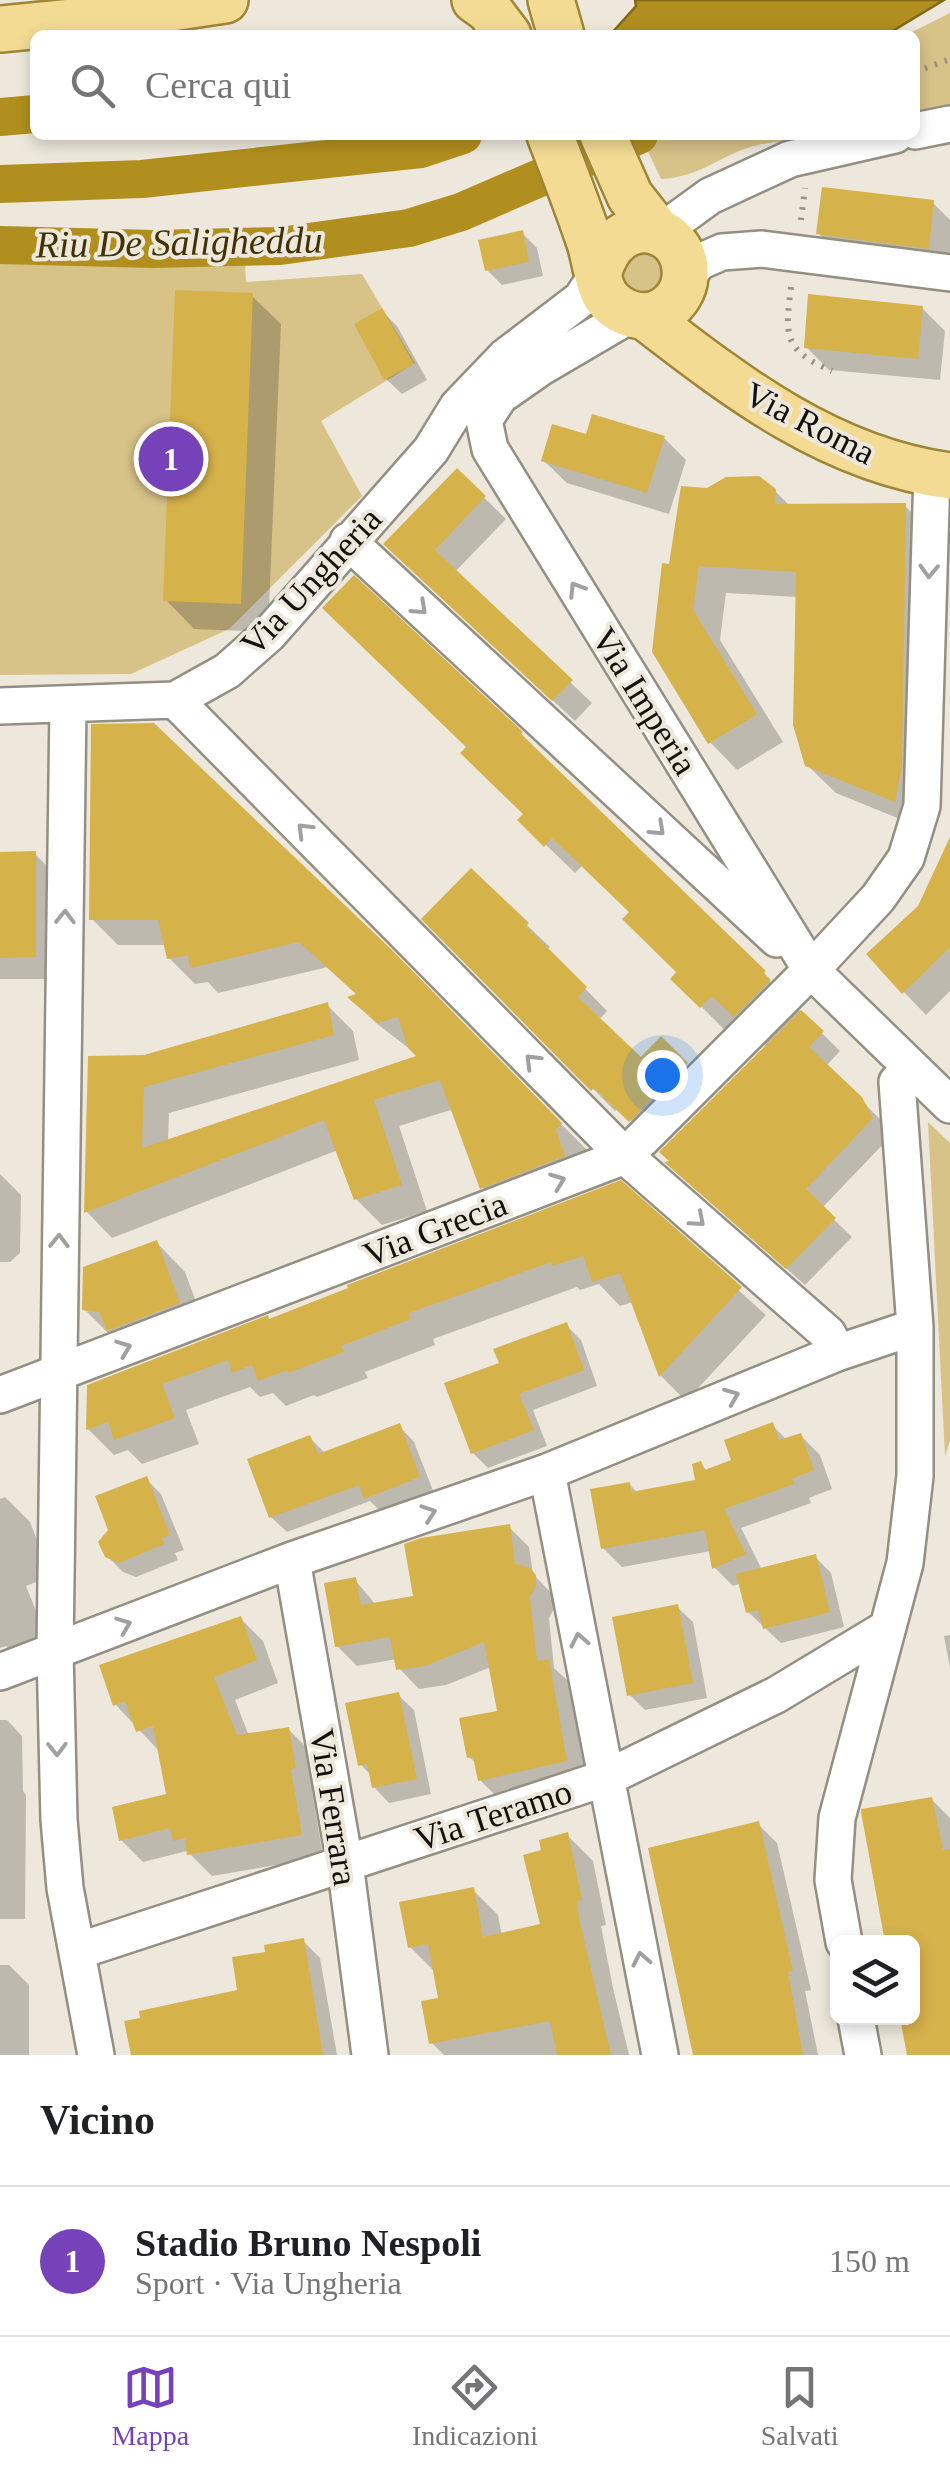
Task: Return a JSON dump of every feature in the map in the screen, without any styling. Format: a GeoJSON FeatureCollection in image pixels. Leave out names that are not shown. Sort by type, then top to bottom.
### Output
{"type":"FeatureCollection","features":[{"type":"Feature","properties":{"kind":"main road"},"geometry":{"type":"LineString","coordinates":[[0,29],[225,0]]}},
{"type":"Feature","properties":{"kind":"main road"},"geometry":{"type":"LineString","coordinates":[[475,0],[489,10],[504,30]]}},
{"type":"Feature","properties":{"kind":"main road"},"geometry":{"type":"LineString","coordinates":[[552,140],[603,292],[614,306],[638,315],[666,309],[681,293],[686,279],[684,260],[630,196],[608,148]]}},
{"type":"Feature","properties":{"kind":"main road"},"geometry":{"type":"LineString","coordinates":[[599,272],[604,252],[614,240],[634,230],[659,233]]}},
{"type":"Feature","properties":{"kind":"main road","name":"Via Roma"},"geometry":{"type":"LineString","coordinates":[[686,279],[729,382]]}},
{"type":"Feature","properties":{"kind":"main road","name":"Via Roma"},"geometry":{"type":"LineString","coordinates":[[638,315],[729,382],[836,444],[941,474]]}},
{"type":"Feature","properties":{"kind":"street"},"geometry":{"type":"LineString","coordinates":[[920,130],[950,124]]}},
{"type":"Feature","properties":{"kind":"street"},"geometry":{"type":"LineString","coordinates":[[659,233],[710,196],[790,159],[873,140]]}},
{"type":"Feature","properties":{"kind":"street"},"geometry":{"type":"LineString","coordinates":[[686,279],[699,262],[722,252],[762,249],[950,273]]}},
{"type":"Feature","properties":{"kind":"street","name":"Via Ungheria"},"geometry":{"type":"LineString","coordinates":[[0,706],[175,700],[227,671],[269,634],[431,450],[458,406],[505,358],[580,298],[599,272]]}},
{"type":"Feature","properties":{"kind":"street"},"geometry":{"type":"LineString","coordinates":[[431,450],[464,442],[490,448],[484,420],[500,396],[540,368],[638,315]]}},
{"type":"Feature","properties":{"kind":"street","name":"Via Imperia"},"geometry":{"type":"LineString","coordinates":[[490,448],[811,970],[950,1105]]}},
{"type":"Feature","properties":{"kind":"street","name":"Via Grecia"},"geometry":{"type":"LineString","coordinates":[[0,1395],[625,1156],[878,898],[936,806],[941,474]]}},
{"type":"Feature","properties":{"kind":"street"},"geometry":{"type":"LineString","coordinates":[[348,542],[811,970]]}},
{"type":"Feature","properties":{"kind":"street"},"geometry":{"type":"LineString","coordinates":[[175,700],[625,1156],[828,1334],[836,1353]]}},
{"type":"Feature","properties":{"kind":"street"},"geometry":{"type":"LineString","coordinates":[[68,705],[55,1652],[59,1820],[66,1888],[96,2055]]}},
{"type":"Feature","properties":{"kind":"street"},"geometry":{"type":"LineString","coordinates":[[694,862],[726,832]]}},
{"type":"Feature","properties":{"kind":"street"},"geometry":{"type":"LineString","coordinates":[[843,1935],[833,1880],[836,1818],[905,1563],[915,1476],[915,1327],[897,1082],[911,1068]]}},
{"type":"Feature","properties":{"kind":"street"},"geometry":{"type":"LineString","coordinates":[[0,1672],[292,1560],[547,1472],[836,1353],[915,1327]]}},
{"type":"Feature","properties":{"kind":"street"},"geometry":{"type":"LineString","coordinates":[[547,1472],[660,2055]]}},
{"type":"Feature","properties":{"kind":"street","name":"Via Ferrara"},"geometry":{"type":"LineString","coordinates":[[292,1560],[345,1862],[370,2055]]}},
{"type":"Feature","properties":{"kind":"street","name":"Via Teramo"},"geometry":{"type":"LineString","coordinates":[[78,1951],[606,1778],[776,1695],[887,1628]]}},
{"type":"Feature","properties":{"kind":"street"},"geometry":{"type":"LineString","coordinates":[[857,2025],[863,2055]]}},
{"type":"Feature","properties":{"kind":"path"},"geometry":{"type":"LineString","coordinates":[[920,70],[950,59]]}},
{"type":"Feature","properties":{"kind":"shaded area"},"geometry":{"type":"Polygon","coordinates":[[[635,0],[944,0],[894,30],[614,30],[636,6],[635,0]]]}},
{"type":"Feature","properties":{"kind":"shaded area"},"geometry":{"type":"Polygon","coordinates":[[[950,13],[950,108],[920,115],[920,30],[916,30],[950,13]]]}},
{"type":"Feature","properties":{"kind":"shaded area"},"geometry":{"type":"Polygon","coordinates":[[[656,140],[794,140],[758,145],[689,174],[661,179],[645,145],[656,140]]]}},
{"type":"Feature","properties":{"kind":"shaded area"},"geometry":{"type":"Polygon","coordinates":[[[651,251],[666,267],[661,289],[641,297],[622,286],[620,264],[630,253],[651,251]]]}},
{"type":"Feature","properties":{"kind":"shaded area"},"geometry":{"type":"Polygon","coordinates":[[[0,261],[245,263],[246,282],[362,274],[415,363],[321,421],[362,496],[229,629],[131,674],[0,675],[0,261]]]}},
{"type":"Feature","properties":{"kind":"shaded area"},"geometry":{"type":"Polygon","coordinates":[[[928,1122],[950,1143],[950,1441],[945,1456],[928,1122]]]}},
{"type":"Feature","properties":{"kind":"building"},"geometry":{"type":"Polygon","coordinates":[[[822,187],[934,200],[929,249],[816,234],[822,187]]]}},
{"type":"Feature","properties":{"kind":"building"},"geometry":{"type":"Polygon","coordinates":[[[523,230],[529,262],[485,271],[478,240],[523,230]]]}},
{"type":"Feature","properties":{"kind":"building"},"geometry":{"type":"Polygon","coordinates":[[[175,290],[253,293],[241,604],[163,601],[175,290]]]}},
{"type":"Feature","properties":{"kind":"building"},"geometry":{"type":"Polygon","coordinates":[[[808,294],[923,306],[918,359],[804,348],[808,294]]]}},
{"type":"Feature","properties":{"kind":"building"},"geometry":{"type":"Polygon","coordinates":[[[382,308],[414,364],[384,380],[354,324],[382,308]]]}},
{"type":"Feature","properties":{"kind":"building"},"geometry":{"type":"Polygon","coordinates":[[[592,414],[665,436],[647,493],[541,461],[552,424],[586,434],[592,414]]]}},
{"type":"Feature","properties":{"kind":"building"},"geometry":{"type":"Polygon","coordinates":[[[457,468],[486,496],[435,550],[573,680],[552,701],[383,544],[457,468]]]}},
{"type":"Feature","properties":{"kind":"building"},"geometry":{"type":"Polygon","coordinates":[[[759,476],[776,489],[775,504],[906,503],[902,766],[895,802],[805,766],[793,725],[796,572],[699,566],[693,610],[757,714],[708,744],[652,652],[662,563],[669,564],[681,486],[707,488],[726,477],[759,476]]]}},
{"type":"Feature","properties":{"kind":"building"},"geometry":{"type":"Polygon","coordinates":[[[354,575],[523,732],[766,971],[771,980],[734,1017],[712,996],[700,1008],[670,979],[676,972],[622,919],[629,912],[552,838],[544,847],[517,820],[523,814],[460,753],[466,747],[322,608],[354,575]]]}},
{"type":"Feature","properties":{"kind":"building"},"geometry":{"type":"Polygon","coordinates":[[[154,723],[392,950],[562,1123],[556,1130],[565,1156],[480,1189],[440,1080],[374,1100],[402,1185],[354,1200],[324,1120],[84,1213],[88,1056],[144,1055],[328,1002],[334,1035],[144,1087],[142,1148],[416,1056],[408,1048],[398,1017],[377,1023],[347,997],[356,994],[299,942],[190,968],[188,955],[167,959],[158,920],[89,920],[91,724],[154,723]]]}},
{"type":"Feature","properties":{"kind":"building"},"geometry":{"type":"Polygon","coordinates":[[[950,837],[950,947],[902,994],[866,954],[918,906],[950,837]]]}},
{"type":"Feature","properties":{"kind":"building"},"geometry":{"type":"Polygon","coordinates":[[[36,851],[36,957],[0,958],[0,852],[36,851]]]}},
{"type":"Feature","properties":{"kind":"building"},"geometry":{"type":"Polygon","coordinates":[[[471,868],[529,923],[526,926],[587,987],[578,997],[641,1057],[661,1036],[688,1063],[629,1122],[594,1088],[591,1091],[421,919],[471,868]]]}},
{"type":"Feature","properties":{"kind":"building"},"geometry":{"type":"Polygon","coordinates":[[[801,1010],[824,1031],[809,1047],[862,1097],[873,1118],[806,1189],[836,1218],[786,1269],[664,1162],[669,1161],[659,1152],[801,1010]]]}},
{"type":"Feature","properties":{"kind":"building"},"geometry":{"type":"Polygon","coordinates":[[[621,1180],[742,1287],[659,1377],[620,1273],[592,1282],[583,1256],[552,1266],[551,1262],[409,1313],[411,1319],[341,1346],[344,1352],[288,1373],[258,1381],[252,1365],[232,1373],[228,1360],[162,1384],[175,1418],[114,1440],[108,1422],[86,1430],[87,1385],[268,1315],[269,1319],[621,1180]]]}},
{"type":"Feature","properties":{"kind":"building"},"geometry":{"type":"Polygon","coordinates":[[[157,1240],[180,1303],[107,1331],[99,1312],[82,1310],[83,1267],[157,1240]]]}},
{"type":"Feature","properties":{"kind":"building"},"geometry":{"type":"Polygon","coordinates":[[[567,1322],[584,1370],[519,1394],[534,1430],[471,1454],[444,1383],[499,1363],[493,1349],[567,1322]]]}},
{"type":"Feature","properties":{"kind":"building"},"geometry":{"type":"Polygon","coordinates":[[[773,1422],[779,1440],[801,1433],[814,1470],[792,1479],[794,1484],[724,1509],[746,1554],[712,1569],[705,1530],[601,1549],[590,1489],[630,1482],[631,1492],[695,1480],[692,1464],[701,1461],[705,1470],[731,1460],[724,1440],[773,1422]]]}},
{"type":"Feature","properties":{"kind":"building"},"geometry":{"type":"Polygon","coordinates":[[[400,1423],[420,1477],[364,1499],[359,1485],[269,1518],[247,1459],[310,1435],[318,1454],[400,1423]]]}},
{"type":"Feature","properties":{"kind":"building"},"geometry":{"type":"Polygon","coordinates":[[[147,1476],[170,1535],[162,1538],[164,1544],[119,1563],[105,1557],[98,1542],[108,1530],[95,1496],[147,1476]]]}},
{"type":"Feature","properties":{"kind":"building"},"geometry":{"type":"Polygon","coordinates":[[[510,1524],[515,1564],[529,1567],[536,1575],[530,1597],[537,1661],[549,1659],[567,1761],[478,1781],[473,1757],[467,1758],[459,1718],[497,1711],[484,1642],[425,1666],[396,1670],[390,1637],[335,1647],[324,1583],[356,1577],[361,1605],[413,1596],[404,1544],[510,1524]]]}},
{"type":"Feature","properties":{"kind":"building"},"geometry":{"type":"Polygon","coordinates":[[[816,1554],[830,1612],[763,1629],[758,1610],[746,1613],[736,1574],[816,1554]]]}},
{"type":"Feature","properties":{"kind":"building"},"geometry":{"type":"Polygon","coordinates":[[[678,1604],[693,1683],[627,1696],[612,1617],[678,1604]]]}},
{"type":"Feature","properties":{"kind":"building"},"geometry":{"type":"Polygon","coordinates":[[[241,1616],[257,1660],[214,1677],[237,1735],[289,1727],[296,1768],[291,1769],[302,1835],[187,1855],[185,1838],[173,1841],[170,1828],[119,1841],[112,1807],[166,1794],[153,1726],[136,1732],[125,1701],[113,1706],[99,1665],[241,1616]]]}},
{"type":"Feature","properties":{"kind":"building"},"geometry":{"type":"Polygon","coordinates":[[[399,1692],[417,1779],[372,1788],[367,1764],[358,1766],[345,1703],[399,1692]]]}},
{"type":"Feature","properties":{"kind":"building"},"geometry":{"type":"Polygon","coordinates":[[[932,1797],[943,1850],[950,1849],[950,2055],[907,2055],[901,2025],[920,2025],[920,1935],[884,1935],[861,1809],[932,1797]]]}},
{"type":"Feature","properties":{"kind":"building"},"geometry":{"type":"Polygon","coordinates":[[[759,1821],[793,1971],[788,1972],[803,2055],[693,2055],[648,1848],[759,1821]]]}},
{"type":"Feature","properties":{"kind":"building"},"geometry":{"type":"Polygon","coordinates":[[[568,1832],[582,1900],[577,1901],[579,1918],[611,2055],[557,2055],[550,2021],[429,2044],[421,2001],[438,1998],[428,1944],[408,1948],[399,1902],[474,1887],[483,1937],[540,1924],[523,1855],[541,1850],[539,1840],[568,1832]]]}},
{"type":"Feature","properties":{"kind":"building"},"geometry":{"type":"Polygon","coordinates":[[[304,1938],[323,2055],[131,2055],[124,2021],[140,2018],[139,2011],[237,1990],[232,1957],[265,1952],[264,1945],[304,1938]]]}},
{"type":"Feature","properties":{"kind":"waterway","name":"Riu De Saligheddu"},"geometry":{"type":"LineString","coordinates":[[0,117],[30,114]]}},
{"type":"Feature","properties":{"kind":"waterway","name":"Riu De Saligheddu"},"geometry":{"type":"LineString","coordinates":[[0,184],[142,179],[421,149],[448,140]]}},
{"type":"Feature","properties":{"kind":"waterway","name":"Riu De Saligheddu"},"geometry":{"type":"LineString","coordinates":[[0,245],[153,249],[280,246],[409,228],[461,212],[627,140]]}},
{"type":"Feature","properties":{"kind":"place","name":"Stadio Bruno Nespoli"},"geometry":{"type":"Point","coordinates":[171,459]}}]}
